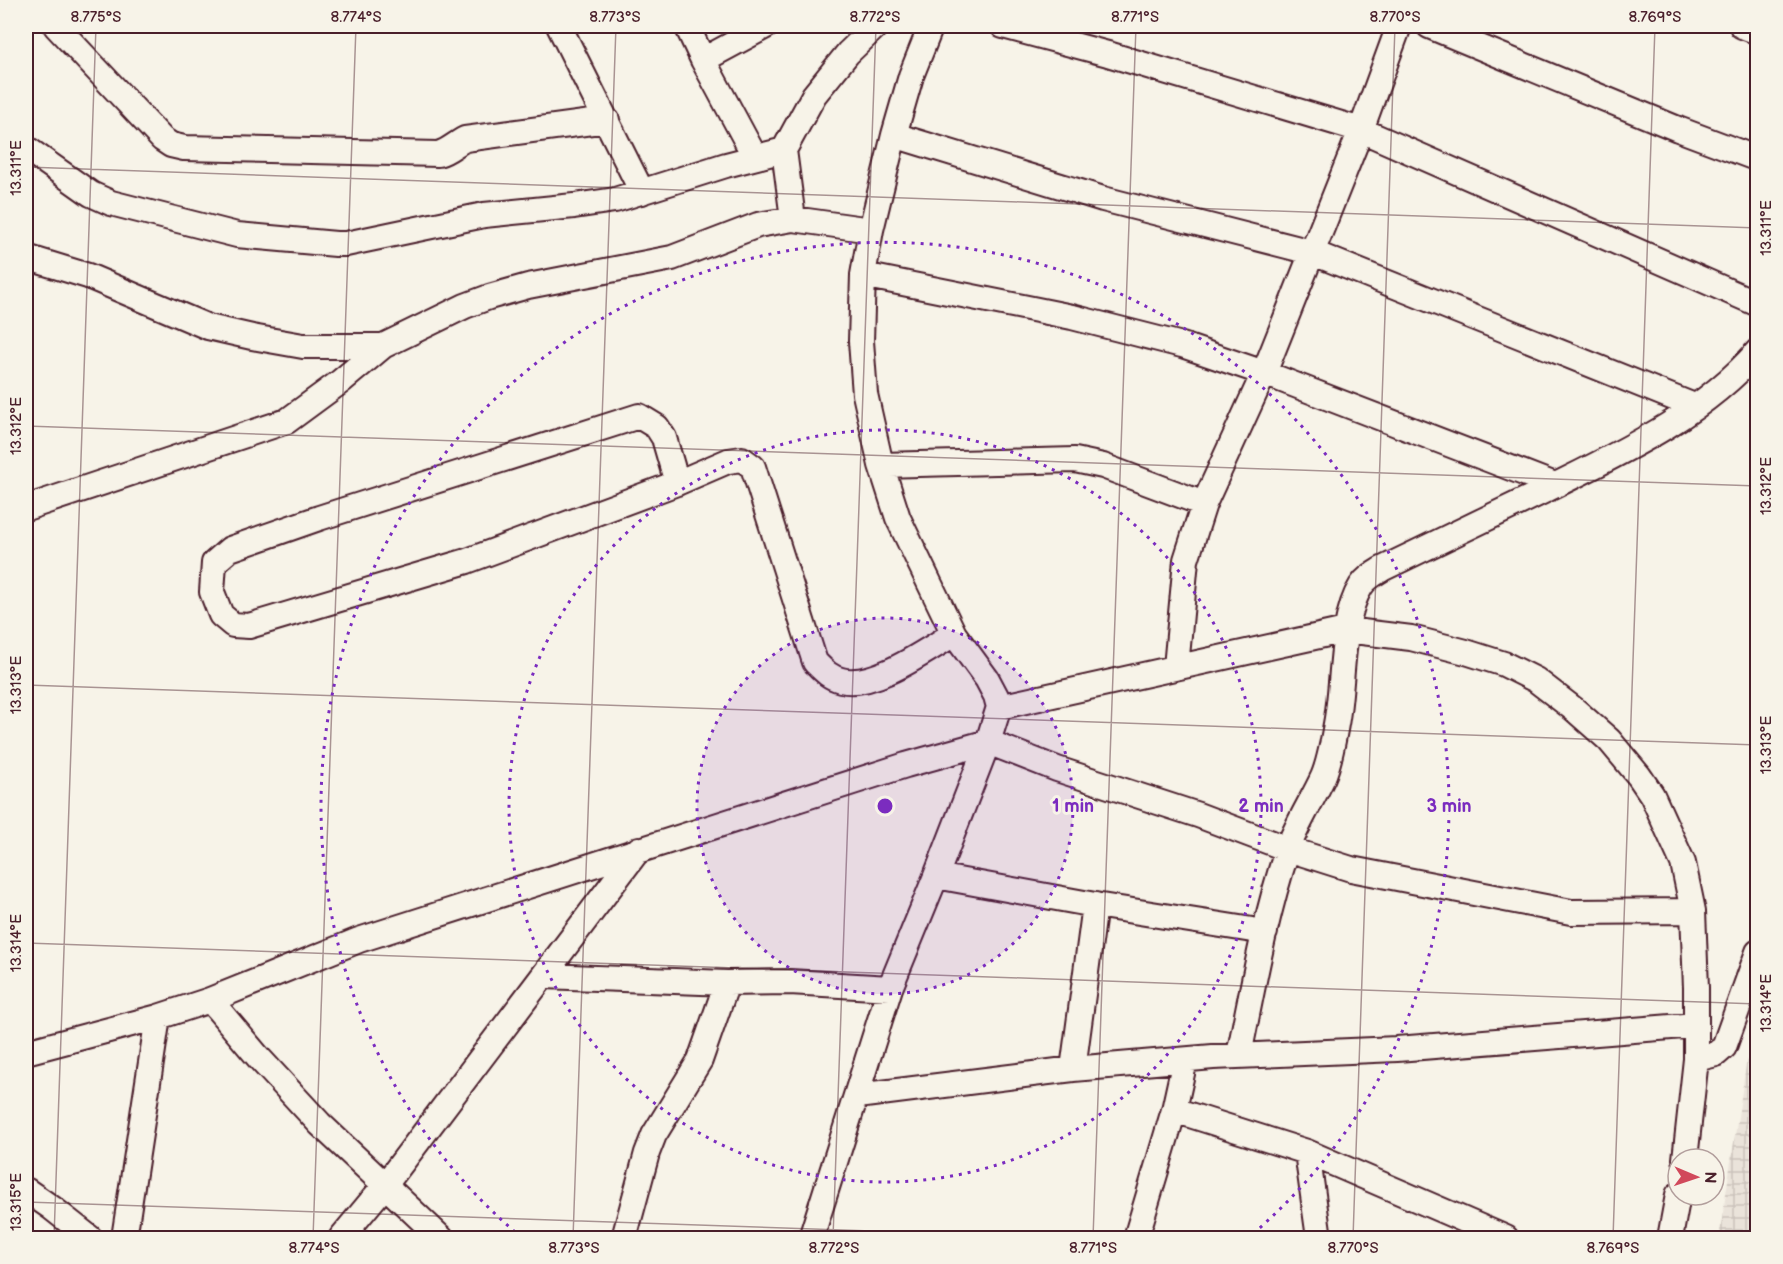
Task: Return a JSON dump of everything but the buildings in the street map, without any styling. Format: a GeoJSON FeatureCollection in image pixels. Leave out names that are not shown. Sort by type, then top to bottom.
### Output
{"type":"FeatureCollection","features":[{"type":"Feature","properties":{"kind":"street"},"geometry":{"type":"LineString","coordinates":[[56,26],[162,139],[171,145],[184,148],[438,154],[448,151],[465,139],[607,120]]}},
{"type":"Feature","properties":{"kind":"street"},"geometry":{"type":"LineString","coordinates":[[559,26],[642,192]]}},
{"type":"Feature","properties":{"kind":"street"},"geometry":{"type":"LineString","coordinates":[[687,26],[755,157]]}},
{"type":"Feature","properties":{"kind":"street"},"geometry":{"type":"LineString","coordinates":[[703,60],[766,26]]}},
{"type":"Feature","properties":{"kind":"street"},"geometry":{"type":"LineString","coordinates":[[793,219],[784,150],[819,87],[848,53],[876,26]]}},
{"type":"Feature","properties":{"kind":"street"},"geometry":{"type":"LineString","coordinates":[[811,1239],[890,988],[988,742],[999,707],[987,679],[954,634],[898,518],[881,465],[865,394],[861,341],[863,275],[871,230],[911,76],[931,26]]}},
{"type":"Feature","properties":{"kind":"street"},"geometry":{"type":"LineString","coordinates":[[1003,26],[1108,54],[1361,129],[1758,304]]}},
{"type":"Feature","properties":{"kind":"street"},"geometry":{"type":"LineString","coordinates":[[1176,667],[1185,560],[1204,504],[1264,373],[1361,129],[1399,26]]}},
{"type":"Feature","properties":{"kind":"street"},"geometry":{"type":"LineString","coordinates":[[1429,26],[1678,129],[1758,159]]}},
{"type":"Feature","properties":{"kind":"street"},"geometry":{"type":"LineString","coordinates":[[1742,26],[1758,32]]}},
{"type":"Feature","properties":{"kind":"street"},"geometry":{"type":"LineString","coordinates":[[894,135],[1103,199],[1311,252],[1694,406]]}},
{"type":"Feature","properties":{"kind":"street"},"geometry":{"type":"LineString","coordinates":[[26,148],[91,194],[111,203],[237,235],[336,244],[346,244],[484,215],[615,200],[784,150]]}},
{"type":"Feature","properties":{"kind":"street"},"geometry":{"type":"LineString","coordinates":[[26,508],[287,421],[340,382],[383,346],[465,306],[489,297],[528,286],[672,258],[759,225],[793,219],[871,230]]}},
{"type":"Feature","properties":{"kind":"street"},"geometry":{"type":"LineString","coordinates":[[26,257],[88,276],[208,327],[303,346],[383,346]]}},
{"type":"Feature","properties":{"kind":"street"},"geometry":{"type":"LineString","coordinates":[[863,275],[1072,317],[1182,345],[1264,373],[1555,485]]}},
{"type":"Feature","properties":{"kind":"street"},"geometry":{"type":"LineString","coordinates":[[1239,1054],[1265,932],[1288,849],[1324,774],[1336,723],[1346,630],[1361,585],[1370,576],[1628,449],[1675,422],[1737,375],[1758,351]]}},
{"type":"Feature","properties":{"kind":"street"},"geometry":{"type":"LineString","coordinates":[[677,483],[664,438],[657,427],[639,416],[319,518],[230,549],[214,563],[212,591],[221,615],[233,625],[249,626],[466,561],[677,483],[728,461],[742,459],[753,467],[815,662],[826,674],[843,681],[880,676],[954,634]]}},
{"type":"Feature","properties":{"kind":"street"},"geometry":{"type":"LineString","coordinates":[[881,465],[1075,460],[1103,466],[1204,504]]}},
{"type":"Feature","properties":{"kind":"street"},"geometry":{"type":"LineString","coordinates":[[999,707],[1346,630],[1411,638],[1504,664],[1536,680],[1609,740],[1639,776],[1652,795],[1683,863],[1693,911],[1696,953],[1696,1059],[1686,1147]]}},
{"type":"Feature","properties":{"kind":"street"},"geometry":{"type":"LineString","coordinates":[[26,1052],[159,1017],[210,1000],[359,939],[906,765],[988,742],[1057,769],[1352,869],[1571,912],[1693,911]]}},
{"type":"Feature","properties":{"kind":"street"},"geometry":{"type":"LineString","coordinates":[[341,1239],[385,1185],[639,849]]}},
{"type":"Feature","properties":{"kind":"street"},"geometry":{"type":"LineString","coordinates":[[936,876],[1095,905],[1265,932]]}},
{"type":"Feature","properties":{"kind":"street"},"geometry":{"type":"LineString","coordinates":[[1073,1069],[1095,905]]}},
{"type":"Feature","properties":{"kind":"street"},"geometry":{"type":"LineString","coordinates":[[1696,1059],[1716,1054],[1724,1047],[1758,952]]}},
{"type":"Feature","properties":{"kind":"street"},"geometry":{"type":"LineString","coordinates":[[544,976],[727,983],[790,982],[890,988]]}},
{"type":"Feature","properties":{"kind":"street"},"geometry":{"type":"LineString","coordinates":[[624,1239],[651,1144],[662,1121],[700,1060],[727,983]]}},
{"type":"Feature","properties":{"kind":"street"},"geometry":{"type":"LineString","coordinates":[[210,1000],[259,1058],[320,1124],[441,1239]]}},
{"type":"Feature","properties":{"kind":"street"},"geometry":{"type":"LineString","coordinates":[[124,1239],[159,1017]]}},
{"type":"Feature","properties":{"kind":"street"},"geometry":{"type":"LineString","coordinates":[[857,1096],[1073,1069],[1239,1054],[1397,1049],[1696,1025]]}},
{"type":"Feature","properties":{"kind":"street"},"geometry":{"type":"LineString","coordinates":[[1136,1239],[1174,1110],[1185,1060]]}},
{"type":"Feature","properties":{"kind":"street"},"geometry":{"type":"LineString","coordinates":[[1174,1110],[1307,1152],[1506,1239]]}},
{"type":"Feature","properties":{"kind":"street"},"geometry":{"type":"LineString","coordinates":[[1307,1152],[1319,1239]]}},
{"type":"Feature","properties":{"kind":"street"},"geometry":{"type":"LineString","coordinates":[[26,1190],[90,1239]]}},
{"type":"Feature","properties":{"kind":"street"},"geometry":{"type":"LineString","coordinates":[[1670,1239],[1676,1207]]}},
{"type":"Feature","properties":{"kind":"shaded area"},"geometry":{"type":"Polygon","coordinates":[[[1757,995],[1757,1238],[1719,1238],[1724,1207],[1726,1207],[1726,1193],[1757,995]]]}}]}
